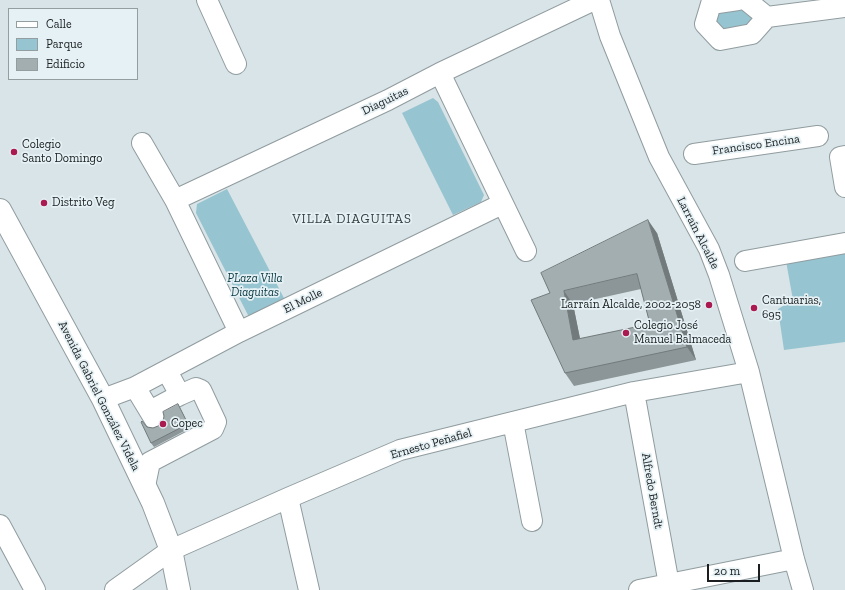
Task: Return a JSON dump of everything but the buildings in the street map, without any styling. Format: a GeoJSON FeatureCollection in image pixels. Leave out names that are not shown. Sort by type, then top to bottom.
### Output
{"type":"FeatureCollection","features":[{"type":"Feature","properties":{"kind":"main road","name":"Avenida Gabriel González Videla"},"geometry":{"type":"LineString","coordinates":[[3,220],[103,399],[145,486],[153,503],[170,550],[179,590]]}},
{"type":"Feature","properties":{"kind":"street"},"geometry":{"type":"LineString","coordinates":[[207,0],[236,64]]}},
{"type":"Feature","properties":{"kind":"street","name":"Diaguitas"},"geometry":{"type":"LineString","coordinates":[[175,200],[388,100],[440,73],[594,0]]}},
{"type":"Feature","properties":{"kind":"street","name":"Larraín Alcalde"},"geometry":{"type":"LineString","coordinates":[[599,0],[610,36],[659,157],[709,249],[719,275],[750,372],[794,559],[803,590]]}},
{"type":"Feature","properties":{"kind":"street"},"geometry":{"type":"LineString","coordinates":[[738,0],[711,4],[706,24],[720,40],[752,34],[767,17],[845,7]]}},
{"type":"Feature","properties":{"kind":"street"},"geometry":{"type":"LineString","coordinates":[[746,0],[767,17]]}},
{"type":"Feature","properties":{"kind":"street"},"geometry":{"type":"LineString","coordinates":[[440,73],[502,204],[526,250]]}},
{"type":"Feature","properties":{"kind":"street","name":"Francisco Encina"},"geometry":{"type":"LineString","coordinates":[[694,154],[818,136]]}},
{"type":"Feature","properties":{"kind":"street"},"geometry":{"type":"LineString","coordinates":[[142,143],[175,200],[239,332]]}},
{"type":"Feature","properties":{"kind":"street"},"geometry":{"type":"LineString","coordinates":[[843,156],[845,187]]}},
{"type":"Feature","properties":{"kind":"street","name":"El Molle"},"geometry":{"type":"LineString","coordinates":[[103,399],[135,387],[239,332],[502,204]]}},
{"type":"Feature","properties":{"kind":"street"},"geometry":{"type":"LineString","coordinates":[[746,261],[845,243]]}},
{"type":"Feature","properties":{"kind":"street"},"geometry":{"type":"LineString","coordinates":[[167,371],[180,395]]}},
{"type":"Feature","properties":{"kind":"street","name":"Ernesto Peñafiel"},"geometry":{"type":"LineString","coordinates":[[115,590],[170,550],[400,450],[634,392],[750,372]]}},
{"type":"Feature","properties":{"kind":"street"},"geometry":{"type":"LineString","coordinates":[[135,387],[152,416],[180,395],[196,388],[201,390],[216,422],[213,429],[169,447],[150,462],[145,486]]}},
{"type":"Feature","properties":{"kind":"street","name":"Alfredo Berndt"},"geometry":{"type":"LineString","coordinates":[[634,392],[669,587]]}},
{"type":"Feature","properties":{"kind":"street"},"geometry":{"type":"LineString","coordinates":[[513,422],[532,521]]}},
{"type":"Feature","properties":{"kind":"street"},"geometry":{"type":"LineString","coordinates":[[288,498],[309,590]]}},
{"type":"Feature","properties":{"kind":"street"},"geometry":{"type":"LineString","coordinates":[[0,525],[35,590]]}},
{"type":"Feature","properties":{"kind":"street"},"geometry":{"type":"LineString","coordinates":[[639,590],[669,587],[794,559]]}},
{"type":"Feature","properties":{"kind":"green space"},"geometry":{"type":"Polygon","coordinates":[[[744,9],[758,17],[749,28],[723,33],[716,25],[718,13],[744,9]]]}},
{"type":"Feature","properties":{"kind":"green space"},"geometry":{"type":"Polygon","coordinates":[[[433,98],[438,102],[484,195],[481,202],[453,215],[402,113],[433,98]]]}},
{"type":"Feature","properties":{"kind":"green space","name":"PLaza Villa Diaguitas"},"geometry":{"type":"Polygon","coordinates":[[[227,189],[285,300],[249,317],[196,213],[197,204],[227,189]]]}},
{"type":"Feature","properties":{"kind":"green space"},"geometry":{"type":"Polygon","coordinates":[[[845,250],[845,342],[784,350],[778,309],[793,300],[786,261],[845,250]]]}},
{"type":"Feature","properties":{"kind":"place","name":"Colegio Santo Domingo"},"geometry":{"type":"Point","coordinates":[14,152]}},
{"type":"Feature","properties":{"kind":"place","name":"Distrito Veg"},"geometry":{"type":"Point","coordinates":[44,203]}},
{"type":"Feature","properties":{"kind":"place","name":"Larraín Alcalde, 2002-2058"},"geometry":{"type":"Point","coordinates":[709,305]}},
{"type":"Feature","properties":{"kind":"place","name":"Cantuarias, 695"},"geometry":{"type":"Point","coordinates":[754,308]}},
{"type":"Feature","properties":{"kind":"place","name":"Colegio José Manuel Balmaceda"},"geometry":{"type":"Point","coordinates":[626,333]}},
{"type":"Feature","properties":{"kind":"place","name":"Copec"},"geometry":{"type":"Point","coordinates":[163,424]}},
{"type":"Feature","properties":{"kind":"district","name":"VILLA DIAGUITAS"},"geometry":{"type":"Point","coordinates":[352,219]}}]}
